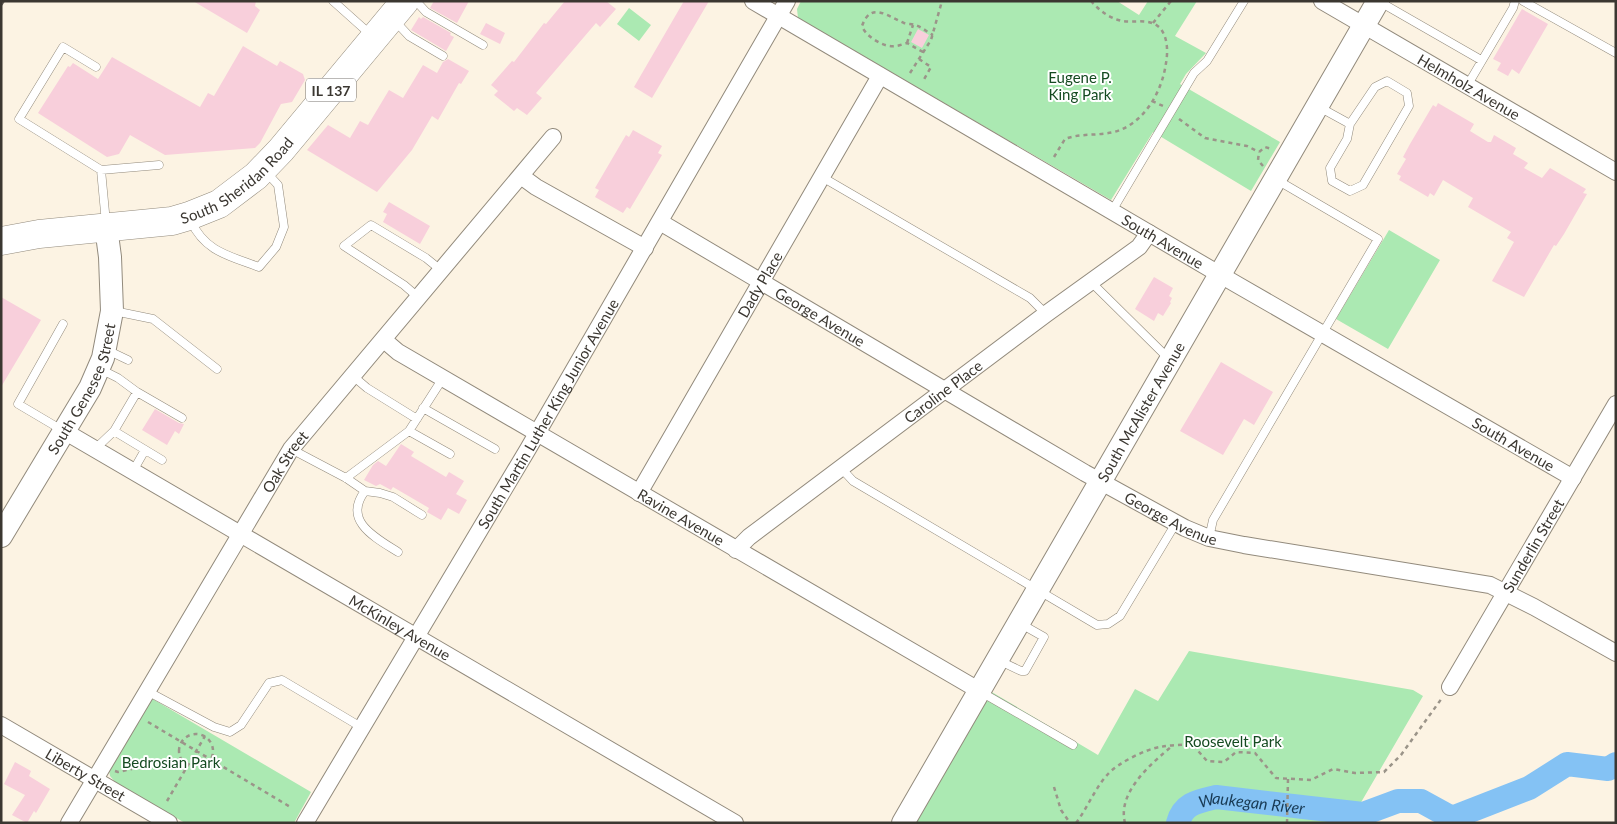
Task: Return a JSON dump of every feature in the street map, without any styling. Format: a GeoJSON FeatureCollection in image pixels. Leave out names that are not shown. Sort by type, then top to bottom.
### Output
{"type":"FeatureCollection","features":[{"type":"Feature","properties":{"kind":"highway","name":"South Sheridan Road"},"geometry":{"type":"LineString","coordinates":[[1,241],[39,234],[172,221],[219,204],[264,168],[390,19]]}},
{"type":"Feature","properties":{"kind":"street","name":"South Avenue"},"geometry":{"type":"LineString","coordinates":[[753,1],[1221,275],[1573,478]]}},
{"type":"Feature","properties":{"kind":"street","name":"South Martin Luther King Junior Avenue"},"geometry":{"type":"LineString","coordinates":[[305,823],[537,434],[787,1]]}},
{"type":"Feature","properties":{"kind":"street","name":"Helmholz Avenue"},"geometry":{"type":"LineString","coordinates":[[1322,1],[1616,172]]}},
{"type":"Feature","properties":{"kind":"street","name":"South McAlister Avenue"},"geometry":{"type":"LineString","coordinates":[[903,823],[1221,275],[1269,172],[1318,106],[1378,1]]}},
{"type":"Feature","properties":{"kind":"street","name":"Dady Place"},"geometry":{"type":"LineString","coordinates":[[639,493],[880,76]]}},
{"type":"Feature","properties":{"kind":"street","name":"Oak Street"},"geometry":{"type":"LineString","coordinates":[[69,823],[291,449],[553,137]]}},
{"type":"Feature","properties":{"kind":"street"},"geometry":{"type":"LineString","coordinates":[[521,176],[536,187],[645,248]]}},
{"type":"Feature","properties":{"kind":"street","name":"George Avenue"},"geometry":{"type":"LineString","coordinates":[[660,222],[1101,481],[1176,523],[1209,538],[1482,583],[1506,592],[1616,653]]}},
{"type":"Feature","properties":{"kind":"street","name":"South Genesee Street"},"geometry":{"type":"LineString","coordinates":[[1,536],[90,388],[102,359],[112,311],[110,257],[106,227]]}},
{"type":"Feature","properties":{"kind":"street","name":"Caroline Place"},"geometry":{"type":"LineString","coordinates":[[736,550],[748,536],[1138,247],[1149,233]]}},
{"type":"Feature","properties":{"kind":"street","name":"Ravine Avenue"},"geometry":{"type":"LineString","coordinates":[[384,340],[398,352],[537,434],[980,691]]}},
{"type":"Feature","properties":{"kind":"street","name":"Sunderlin Street"},"geometry":{"type":"LineString","coordinates":[[1450,687],[1616,404]]}},
{"type":"Feature","properties":{"kind":"street","name":"McKinley Avenue"},"geometry":{"type":"LineString","coordinates":[[64,431],[736,823]]}},
{"type":"Feature","properties":{"kind":"street","name":"Liberty Street"},"geometry":{"type":"LineString","coordinates":[[1,725],[169,823]]}},
{"type":"Feature","properties":{"kind":"lane"},"geometry":{"type":"LineString","coordinates":[[333,1],[390,19],[409,36],[443,56]]}},
{"type":"Feature","properties":{"kind":"lane"},"geometry":{"type":"LineString","coordinates":[[416,1],[426,12],[483,45]]}},
{"type":"Feature","properties":{"kind":"lane"},"geometry":{"type":"LineString","coordinates":[[1112,211],[1194,73],[1207,61],[1244,1]]}},
{"type":"Feature","properties":{"kind":"lane"},"geometry":{"type":"LineString","coordinates":[[1378,1],[1481,60]]}},
{"type":"Feature","properties":{"kind":"lane"},"geometry":{"type":"LineString","coordinates":[[1466,86],[1513,8],[1515,1]]}},
{"type":"Feature","properties":{"kind":"lane"},"geometry":{"type":"LineString","coordinates":[[1523,1],[1616,53]]}},
{"type":"Feature","properties":{"kind":"lane"},"geometry":{"type":"LineString","coordinates":[[96,66],[64,48],[19,119],[101,170],[160,165]]}},
{"type":"Feature","properties":{"kind":"lane"},"geometry":{"type":"LineString","coordinates":[[1388,81],[1407,93],[1409,106],[1362,185],[1350,191],[1332,181],[1330,168],[1347,139],[1350,124],[1375,87],[1388,81]]}},
{"type":"Feature","properties":{"kind":"lane"},"geometry":{"type":"LineString","coordinates":[[1318,106],[1350,124]]}},
{"type":"Feature","properties":{"kind":"lane"},"geometry":{"type":"LineString","coordinates":[[189,216],[196,231],[206,244],[259,268],[276,247],[284,227],[278,185],[264,168]]}},
{"type":"Feature","properties":{"kind":"lane"},"geometry":{"type":"LineString","coordinates":[[101,170],[106,227]]}},
{"type":"Feature","properties":{"kind":"lane"},"geometry":{"type":"LineString","coordinates":[[1209,538],[1214,520],[1378,239],[1269,172]]}},
{"type":"Feature","properties":{"kind":"lane"},"geometry":{"type":"LineString","coordinates":[[822,177],[1030,298],[1046,314]]}},
{"type":"Feature","properties":{"kind":"lane"},"geometry":{"type":"LineString","coordinates":[[419,298],[404,285],[344,246],[371,225],[426,258],[442,271]]}},
{"type":"Feature","properties":{"kind":"lane"},"geometry":{"type":"LineString","coordinates":[[1091,282],[1170,361]]}},
{"type":"Feature","properties":{"kind":"lane"},"geometry":{"type":"LineString","coordinates":[[112,311],[153,318],[217,369]]}},
{"type":"Feature","properties":{"kind":"lane"},"geometry":{"type":"LineString","coordinates":[[63,324],[18,404],[64,431]]}},
{"type":"Feature","properties":{"kind":"lane"},"geometry":{"type":"LineString","coordinates":[[102,359],[128,360]]}},
{"type":"Feature","properties":{"kind":"lane"},"geometry":{"type":"LineString","coordinates":[[102,359],[118,378],[137,392],[182,418]]}},
{"type":"Feature","properties":{"kind":"lane"},"geometry":{"type":"LineString","coordinates":[[353,376],[367,388],[417,419]]}},
{"type":"Feature","properties":{"kind":"lane"},"geometry":{"type":"LineString","coordinates":[[346,478],[409,431],[443,378]]}},
{"type":"Feature","properties":{"kind":"lane"},"geometry":{"type":"LineString","coordinates":[[95,450],[114,431],[137,392]]}},
{"type":"Feature","properties":{"kind":"lane"},"geometry":{"type":"LineString","coordinates":[[424,408],[495,449]]}},
{"type":"Feature","properties":{"kind":"lane"},"geometry":{"type":"LineString","coordinates":[[114,431],[162,460]]}},
{"type":"Feature","properties":{"kind":"lane"},"geometry":{"type":"LineString","coordinates":[[409,431],[450,454]]}},
{"type":"Feature","properties":{"kind":"lane"},"geometry":{"type":"LineString","coordinates":[[291,449],[346,478],[366,491],[393,497],[422,515]]}},
{"type":"Feature","properties":{"kind":"lane"},"geometry":{"type":"LineString","coordinates":[[132,471],[145,450]]}},
{"type":"Feature","properties":{"kind":"lane"},"geometry":{"type":"LineString","coordinates":[[841,468],[853,481],[1100,625],[1108,624],[1120,616],[1176,523]]}},
{"type":"Feature","properties":{"kind":"lane"},"geometry":{"type":"LineString","coordinates":[[366,491],[358,508],[359,521],[367,533],[398,552]]}},
{"type":"Feature","properties":{"kind":"lane"},"geometry":{"type":"LineString","coordinates":[[147,691],[214,728],[230,732],[241,725],[269,683],[282,680],[361,727]]}},
{"type":"Feature","properties":{"kind":"lane"},"geometry":{"type":"LineString","coordinates":[[980,691],[1073,745]]}},
{"type":"Feature","properties":{"kind":"path"},"geometry":{"type":"LineString","coordinates":[[910,73],[933,35],[942,1]]}},
{"type":"Feature","properties":{"kind":"path"},"geometry":{"type":"LineString","coordinates":[[1054,157],[1065,140],[1114,132],[1136,122],[1146,112],[1164,75],[1167,45],[1158,26],[1153,23],[1122,20],[1109,16],[1101,12],[1091,1]]}},
{"type":"Feature","properties":{"kind":"path"},"geometry":{"type":"LineString","coordinates":[[1153,23],[1170,1]]}},
{"type":"Feature","properties":{"kind":"path"},"geometry":{"type":"LineString","coordinates":[[924,52],[907,43],[895,46],[886,45],[870,38],[864,33],[862,26],[864,18],[872,13],[881,12],[905,24],[918,25],[933,35]]}},
{"type":"Feature","properties":{"kind":"path"},"geometry":{"type":"LineString","coordinates":[[907,43],[913,25]]}},
{"type":"Feature","properties":{"kind":"path"},"geometry":{"type":"LineString","coordinates":[[919,59],[932,67],[923,81]]}},
{"type":"Feature","properties":{"kind":"path"},"geometry":{"type":"LineString","coordinates":[[1152,100],[1171,111],[1188,127],[1205,138],[1247,146],[1259,152]]}},
{"type":"Feature","properties":{"kind":"path"},"geometry":{"type":"LineString","coordinates":[[1269,172],[1258,160],[1259,152],[1264,147],[1273,149]]}},
{"type":"Feature","properties":{"kind":"path"},"geometry":{"type":"LineString","coordinates":[[1076,823],[1109,772],[1123,763],[1159,747],[1192,744],[1207,761],[1224,762],[1236,752],[1255,753],[1276,778],[1311,780],[1333,769],[1355,773],[1384,772],[1401,755],[1450,687]]}},
{"type":"Feature","properties":{"kind":"path"},"geometry":{"type":"LineString","coordinates":[[148,722],[292,808]]}},
{"type":"Feature","properties":{"kind":"path"},"geometry":{"type":"LineString","coordinates":[[189,735],[205,736],[214,749],[212,760],[202,767],[188,766],[181,760],[179,754],[181,742],[189,735]]}},
{"type":"Feature","properties":{"kind":"path"},"geometry":{"type":"LineString","coordinates":[[167,801],[205,736]]}},
{"type":"Feature","properties":{"kind":"path"},"geometry":{"type":"LineString","coordinates":[[1125,823],[1122,812],[1129,791],[1172,746]]}},
{"type":"Feature","properties":{"kind":"path"},"geometry":{"type":"LineString","coordinates":[[118,772],[132,770]]}},
{"type":"Feature","properties":{"kind":"path"},"geometry":{"type":"LineString","coordinates":[[1286,823],[1288,778]]}},
{"type":"Feature","properties":{"kind":"path"},"geometry":{"type":"LineString","coordinates":[[1054,787],[1061,810],[1070,823]]}},
{"type":"Feature","properties":{"kind":"green space","name":"Eugene P. King Park"},"geometry":{"type":"Polygon","coordinates":[[[801,1],[1117,1],[1139,15],[1148,1],[1197,1],[1175,36],[1206,53],[1186,74],[1180,84],[1280,142],[1251,191],[1153,132],[1111,200],[798,18],[797,9],[801,1]]]}},
{"type":"Feature","properties":{"kind":"green space"},"geometry":{"type":"Polygon","coordinates":[[[629,8],[651,25],[639,41],[617,24],[629,8]]]}},
{"type":"Feature","properties":{"kind":"green space"},"geometry":{"type":"Polygon","coordinates":[[[1389,230],[1440,260],[1388,349],[1336,319],[1389,230]]]}},
{"type":"Feature","properties":{"kind":"green space","name":"Roosevelt Park"},"geometry":{"type":"Polygon","coordinates":[[[1189,651],[1413,690],[1423,696],[1349,823],[914,823],[990,691],[1098,755],[1135,689],[1158,701],[1189,651]]]}},
{"type":"Feature","properties":{"kind":"green space","name":"Bedrosian Park"},"geometry":{"type":"Polygon","coordinates":[[[151,698],[311,792],[294,823],[185,823],[116,783],[110,776],[109,770],[151,698]]]}},
{"type":"Feature","properties":{"kind":"building"},"geometry":{"type":"Polygon","coordinates":[[[193,1],[256,1],[255,6],[260,10],[247,33],[193,1]]]}},
{"type":"Feature","properties":{"kind":"building"},"geometry":{"type":"Polygon","coordinates":[[[434,1],[469,1],[457,23],[430,8],[434,1]]]}},
{"type":"Feature","properties":{"kind":"building"},"geometry":{"type":"Polygon","coordinates":[[[565,1],[606,1],[616,9],[600,27],[596,23],[536,93],[542,98],[527,115],[517,108],[514,111],[494,95],[498,91],[491,85],[512,61],[514,62],[544,23],[546,24],[565,1]]]}},
{"type":"Feature","properties":{"kind":"building"},"geometry":{"type":"Polygon","coordinates":[[[684,1],[709,1],[652,98],[634,87],[684,1]]]}},
{"type":"Feature","properties":{"kind":"building"},"geometry":{"type":"Polygon","coordinates":[[[1522,9],[1548,24],[1519,74],[1512,69],[1508,76],[1497,70],[1501,63],[1493,59],[1522,9]]]}},
{"type":"Feature","properties":{"kind":"building"},"geometry":{"type":"Polygon","coordinates":[[[419,17],[421,19],[423,17],[451,33],[450,35],[454,37],[446,51],[411,30],[419,17]]]}},
{"type":"Feature","properties":{"kind":"building"},"geometry":{"type":"Polygon","coordinates":[[[486,23],[505,33],[500,44],[480,34],[486,23]]]}},
{"type":"Feature","properties":{"kind":"building"},"geometry":{"type":"Polygon","coordinates":[[[918,29],[929,35],[922,48],[911,42],[918,29]]]}},
{"type":"Feature","properties":{"kind":"building"},"geometry":{"type":"Polygon","coordinates":[[[243,46],[277,66],[280,61],[303,74],[305,80],[292,102],[281,104],[260,143],[255,148],[165,155],[130,135],[119,154],[107,157],[38,113],[68,66],[70,67],[73,63],[98,79],[112,57],[200,107],[208,93],[214,96],[243,46]]]}},
{"type":"Feature","properties":{"kind":"building"},"geometry":{"type":"Polygon","coordinates":[[[448,59],[469,71],[461,84],[459,83],[438,120],[432,116],[412,150],[377,192],[307,150],[328,125],[350,138],[360,121],[368,125],[389,90],[403,98],[423,65],[437,73],[443,62],[448,59]]]}},
{"type":"Feature","properties":{"kind":"building"},"geometry":{"type":"Polygon","coordinates":[[[1438,103],[1474,124],[1470,131],[1488,142],[1491,142],[1494,135],[1516,148],[1513,154],[1528,163],[1524,168],[1542,178],[1550,168],[1586,189],[1583,193],[1587,194],[1564,234],[1556,246],[1554,245],[1524,297],[1492,281],[1514,242],[1507,238],[1511,232],[1468,207],[1473,198],[1443,180],[1434,196],[1430,193],[1428,197],[1399,180],[1401,176],[1397,174],[1406,159],[1403,157],[1433,105],[1436,107],[1438,103]]]}},
{"type":"Feature","properties":{"kind":"building"},"geometry":{"type":"Polygon","coordinates":[[[633,130],[662,146],[658,153],[662,155],[630,209],[627,207],[623,213],[595,197],[599,190],[595,188],[626,135],[629,137],[633,130]]]}},
{"type":"Feature","properties":{"kind":"building"},"geometry":{"type":"Polygon","coordinates":[[[389,202],[430,226],[420,244],[383,222],[387,214],[383,212],[389,202]]]}},
{"type":"Feature","properties":{"kind":"building"},"geometry":{"type":"Polygon","coordinates":[[[1154,277],[1173,288],[1169,296],[1172,298],[1171,303],[1163,316],[1158,313],[1154,321],[1135,309],[1154,277]]]}},
{"type":"Feature","properties":{"kind":"building"},"geometry":{"type":"Polygon","coordinates":[[[1,297],[41,320],[1,387],[1,297]]]}},
{"type":"Feature","properties":{"kind":"building"},"geometry":{"type":"Polygon","coordinates":[[[1221,362],[1273,392],[1254,425],[1244,419],[1223,455],[1180,431],[1221,362]]]}},
{"type":"Feature","properties":{"kind":"building"},"geometry":{"type":"Polygon","coordinates":[[[155,409],[184,424],[179,434],[175,431],[167,445],[142,430],[155,409]]]}},
{"type":"Feature","properties":{"kind":"building"},"geometry":{"type":"Polygon","coordinates":[[[401,444],[414,452],[411,456],[446,477],[449,472],[464,481],[456,494],[467,500],[459,514],[448,508],[441,520],[427,512],[429,508],[393,487],[391,490],[380,484],[376,486],[364,480],[373,465],[378,461],[386,466],[401,444]]]}},
{"type":"Feature","properties":{"kind":"building"},"geometry":{"type":"Polygon","coordinates":[[[15,762],[31,771],[29,776],[50,789],[36,813],[34,811],[27,823],[12,815],[25,795],[4,784],[15,762]]]}},
{"type":"Feature","properties":{"kind":"waterway","name":"Waukegan River"},"geometry":{"type":"LineString","coordinates":[[1178,823],[1180,816],[1188,807],[1216,797],[1363,814],[1398,801],[1421,801],[1452,818],[1529,788],[1567,764],[1608,769],[1616,764]]}}]}
